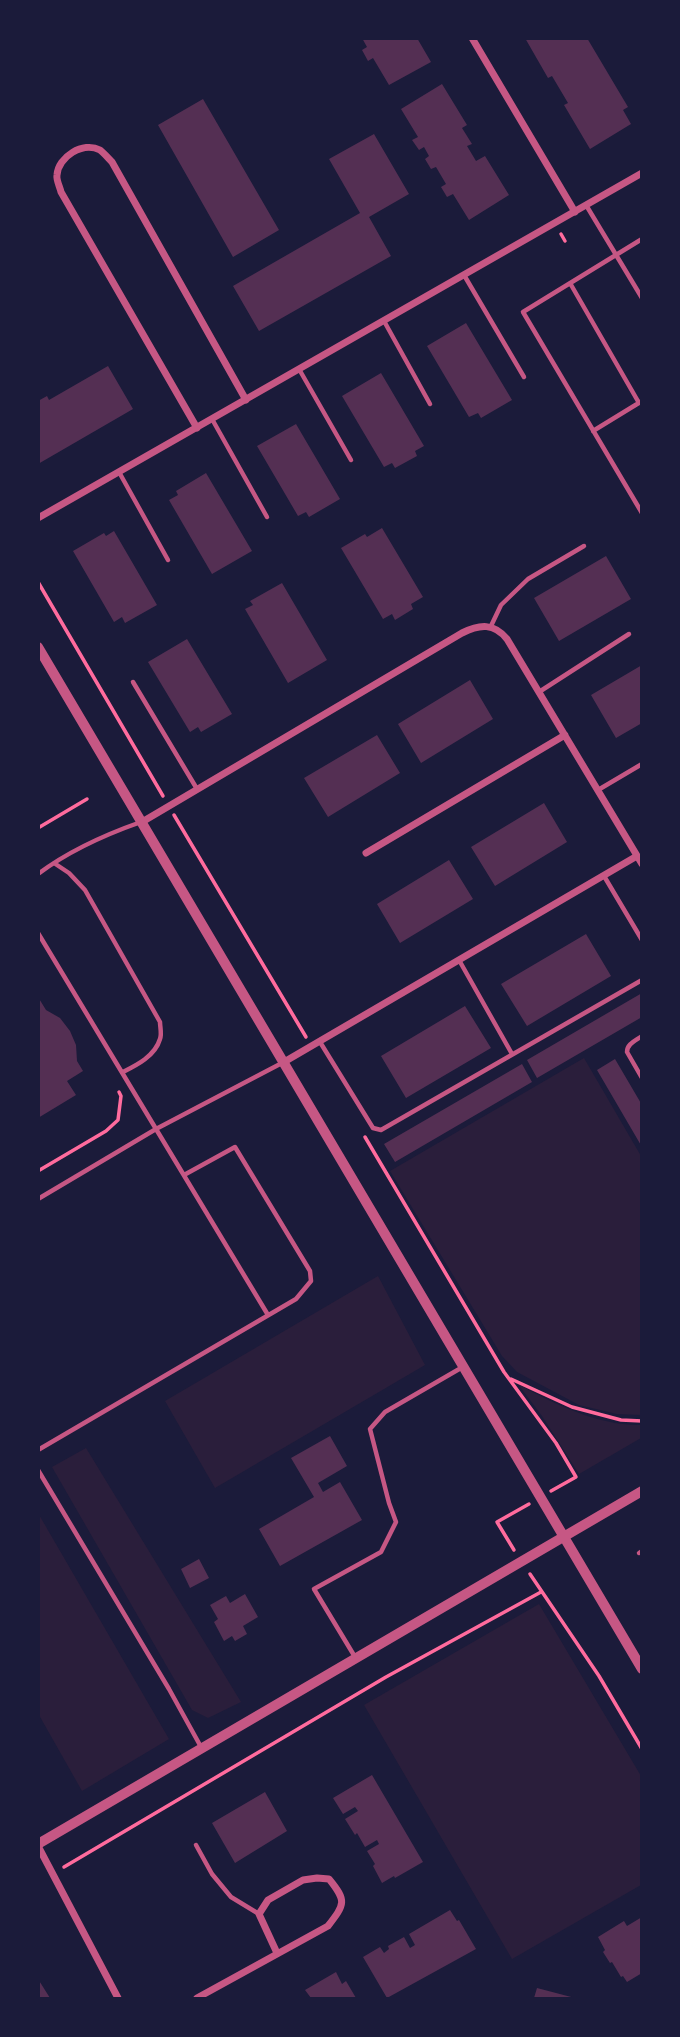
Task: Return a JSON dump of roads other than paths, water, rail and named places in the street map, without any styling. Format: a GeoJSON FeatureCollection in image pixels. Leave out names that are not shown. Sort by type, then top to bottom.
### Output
{"type":"FeatureCollection","features":[{"type":"Feature","properties":{"kind":"street"},"geometry":{"type":"LineString","coordinates":[[472,38],[575,212]]}},
{"type":"Feature","properties":{"kind":"street"},"geometry":{"type":"LineString","coordinates":[[197,428],[61,192],[56,176],[61,162],[71,153],[86,148],[99,150],[112,162],[246,400]]}},
{"type":"Feature","properties":{"kind":"street"},"geometry":{"type":"LineString","coordinates":[[38,518],[642,173]]}},
{"type":"Feature","properties":{"kind":"street"},"geometry":{"type":"LineString","coordinates":[[142,822],[462,633],[476,626],[491,626],[507,639],[642,864]]}},
{"type":"Feature","properties":{"kind":"street"},"geometry":{"type":"LineString","coordinates":[[38,647],[642,1669]]}},
{"type":"Feature","properties":{"kind":"street"},"geometry":{"type":"LineString","coordinates":[[366,853],[565,735]]}},
{"type":"Feature","properties":{"kind":"street"},"geometry":{"type":"LineString","coordinates":[[284,1062],[637,856]]}},
{"type":"Feature","properties":{"kind":"street"},"geometry":{"type":"LineString","coordinates":[[118,1998],[38,1845],[642,1491]]}},
{"type":"Feature","properties":{"kind":"street"},"geometry":{"type":"LineString","coordinates":[[197,1998],[328,1926],[341,1909],[341,1893],[329,1879],[303,1880],[268,1900],[259,1914],[277,1953]]}},
{"type":"Feature","properties":{"kind":"lane"},"geometry":{"type":"LineString","coordinates":[[586,205],[642,298]]}},
{"type":"Feature","properties":{"kind":"lane"},"geometry":{"type":"LineString","coordinates":[[642,239],[523,312],[642,513]]}},
{"type":"Feature","properties":{"kind":"lane"},"geometry":{"type":"LineString","coordinates":[[464,275],[524,377]]}},
{"type":"Feature","properties":{"kind":"lane"},"geometry":{"type":"LineString","coordinates":[[570,283],[640,402],[593,431]]}},
{"type":"Feature","properties":{"kind":"lane"},"geometry":{"type":"LineString","coordinates":[[384,321],[430,404]]}},
{"type":"Feature","properties":{"kind":"lane"},"geometry":{"type":"LineString","coordinates":[[299,369],[351,460]]}},
{"type":"Feature","properties":{"kind":"lane"},"geometry":{"type":"LineString","coordinates":[[212,419],[267,517]]}},
{"type":"Feature","properties":{"kind":"lane"},"geometry":{"type":"LineString","coordinates":[[119,472],[168,560]]}},
{"type":"Feature","properties":{"kind":"lane"},"geometry":{"type":"LineString","coordinates":[[491,626],[501,605],[528,579],[584,546]]}},
{"type":"Feature","properties":{"kind":"lane"},"geometry":{"type":"LineString","coordinates":[[539,691],[629,634]]}},
{"type":"Feature","properties":{"kind":"lane"},"geometry":{"type":"LineString","coordinates":[[133,682],[197,789]]}},
{"type":"Feature","properties":{"kind":"lane"},"geometry":{"type":"LineString","coordinates":[[597,791],[642,764]]}},
{"type":"Feature","properties":{"kind":"lane"},"geometry":{"type":"LineString","coordinates":[[38,874],[99,837],[142,822]]}},
{"type":"Feature","properties":{"kind":"lane"},"geometry":{"type":"LineString","coordinates":[[54,863],[69,873],[85,890],[160,1022],[160,1039],[154,1050],[145,1060],[123,1072]]}},
{"type":"Feature","properties":{"kind":"lane"},"geometry":{"type":"LineString","coordinates":[[604,875],[642,940]]}},
{"type":"Feature","properties":{"kind":"lane"},"geometry":{"type":"LineString","coordinates":[[38,933],[268,1314]]}},
{"type":"Feature","properties":{"kind":"lane"},"geometry":{"type":"LineString","coordinates":[[458,960],[512,1054]]}},
{"type":"Feature","properties":{"kind":"lane"},"geometry":{"type":"LineString","coordinates":[[319,1041],[373,1128],[381,1130],[642,980]]}},
{"type":"Feature","properties":{"kind":"lane"},"geometry":{"type":"LineString","coordinates":[[642,1036],[627,1047],[627,1052],[642,1078]]}},
{"type":"Feature","properties":{"kind":"lane"},"geometry":{"type":"LineString","coordinates":[[38,1199],[156,1129],[284,1062]]}},
{"type":"Feature","properties":{"kind":"lane"},"geometry":{"type":"LineString","coordinates":[[38,1450],[296,1299],[311,1281],[310,1271],[234,1147],[184,1175]]}},
{"type":"Feature","properties":{"kind":"lane"},"geometry":{"type":"LineString","coordinates":[[355,1658],[314,1589],[381,1552],[396,1522],[370,1429],[385,1412],[464,1366]]}},
{"type":"Feature","properties":{"kind":"lane"},"geometry":{"type":"LineString","coordinates":[[38,1470],[202,1748]]}},
{"type":"Feature","properties":{"kind":"lane"},"geometry":{"type":"LineString","coordinates":[[196,1846],[212,1874],[231,1897],[259,1914]]}}]}
